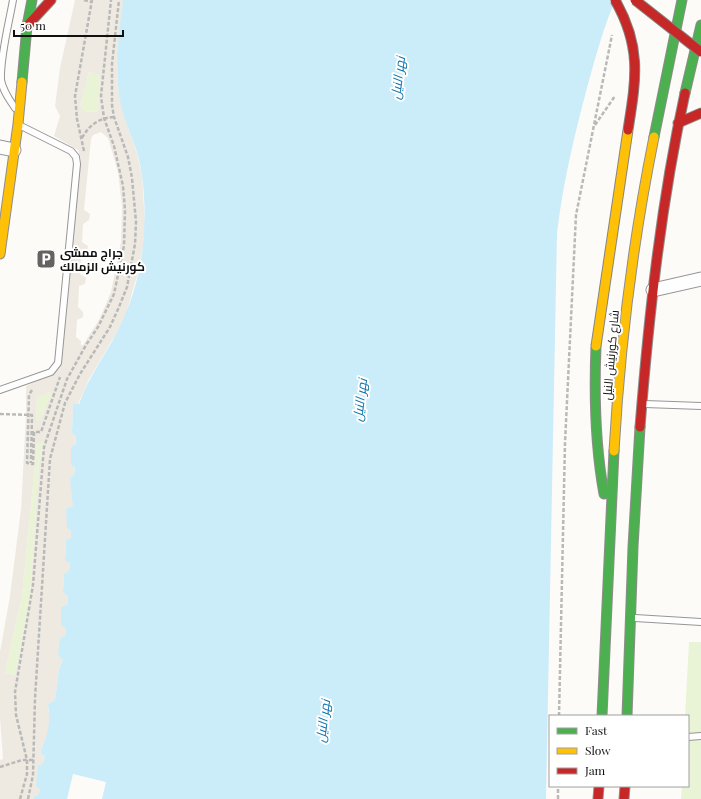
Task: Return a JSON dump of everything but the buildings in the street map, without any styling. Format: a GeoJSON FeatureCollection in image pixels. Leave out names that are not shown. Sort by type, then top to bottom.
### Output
{"type":"FeatureCollection","features":[{"type":"Feature","properties":{"kind":"main road"},"geometry":{"type":"LineString","coordinates":[[0,254],[18,124],[27,26],[32,0]]}},
{"type":"Feature","properties":{"kind":"main road"},"geometry":{"type":"LineString","coordinates":[[27,26],[51,0]]}},
{"type":"Feature","properties":{"kind":"main road"},"geometry":{"type":"LineString","coordinates":[[610,521],[598,466],[594,417],[596,346],[635,86],[636,55],[632,30],[615,0]]}},
{"type":"Feature","properties":{"kind":"main road"},"geometry":{"type":"LineString","coordinates":[[635,0],[701,52]]}},
{"type":"Feature","properties":{"kind":"main road","name":"شارع كورنيش النيل"},"geometry":{"type":"LineString","coordinates":[[602,715],[610,521],[620,369],[628,289],[649,162],[682,0]]}},
{"type":"Feature","properties":{"kind":"main road"},"geometry":{"type":"LineString","coordinates":[[673,9],[701,32]]}},
{"type":"Feature","properties":{"kind":"main road"},"geometry":{"type":"LineString","coordinates":[[627,715],[630,618],[642,404],[653,290],[666,191],[678,123],[701,26]]}},
{"type":"Feature","properties":{"kind":"main road"},"geometry":{"type":"LineString","coordinates":[[678,123],[701,113]]}},
{"type":"Feature","properties":{"kind":"main road"},"geometry":{"type":"LineString","coordinates":[[598,799],[599,787]]}},
{"type":"Feature","properties":{"kind":"main road"},"geometry":{"type":"LineString","coordinates":[[624,799],[625,787]]}},
{"type":"Feature","properties":{"kind":"street"},"geometry":{"type":"LineString","coordinates":[[0,147],[14,150]]}},
{"type":"Feature","properties":{"kind":"street"},"geometry":{"type":"LineString","coordinates":[[653,290],[701,279]]}},
{"type":"Feature","properties":{"kind":"lane"},"geometry":{"type":"LineString","coordinates":[[13,0],[4,50],[1,80],[6,95],[19,113]]}},
{"type":"Feature","properties":{"kind":"lane"},"geometry":{"type":"LineString","coordinates":[[0,390],[51,372],[58,363],[77,164],[76,157],[71,151],[18,124]]}},
{"type":"Feature","properties":{"kind":"lane"},"geometry":{"type":"LineString","coordinates":[[642,404],[701,406]]}},
{"type":"Feature","properties":{"kind":"lane"},"geometry":{"type":"LineString","coordinates":[[630,618],[701,622]]}},
{"type":"Feature","properties":{"kind":"lane"},"geometry":{"type":"LineString","coordinates":[[689,737],[701,736]]}},
{"type":"Feature","properties":{"kind":"path"},"geometry":{"type":"LineString","coordinates":[[84,0],[92,2]]}},
{"type":"Feature","properties":{"kind":"path"},"geometry":{"type":"LineString","coordinates":[[20,799],[27,774],[27,760],[24,742],[16,715],[15,692],[33,585],[44,447],[67,379],[107,311],[114,294],[123,257],[125,216],[123,186],[114,146],[104,118],[101,96],[111,0]]}},
{"type":"Feature","properties":{"kind":"path"},"geometry":{"type":"LineString","coordinates":[[28,799],[34,760],[35,698],[50,459],[65,403],[80,374],[110,327],[119,308],[127,287],[135,244],[136,222],[132,178],[128,157],[114,117],[111,94],[112,64],[118,0]]}},
{"type":"Feature","properties":{"kind":"path"},"geometry":{"type":"LineString","coordinates":[[559,715],[565,443],[576,215],[609,42],[614,28]]}},
{"type":"Feature","properties":{"kind":"path"},"geometry":{"type":"LineString","coordinates":[[593,127],[615,95]]}},
{"type":"Feature","properties":{"kind":"path"},"geometry":{"type":"LineString","coordinates":[[82,139],[91,126],[104,118],[114,117]]}},
{"type":"Feature","properties":{"kind":"path"},"geometry":{"type":"LineString","coordinates":[[36,387],[29,395],[30,415],[27,463],[31,464],[34,432],[41,432],[60,375],[53,378]]}},
{"type":"Feature","properties":{"kind":"path"},"geometry":{"type":"LineString","coordinates":[[0,414],[30,415]]}},
{"type":"Feature","properties":{"kind":"path"},"geometry":{"type":"LineString","coordinates":[[0,767],[27,760],[34,760]]}},
{"type":"Feature","properties":{"kind":"path"},"geometry":{"type":"LineString","coordinates":[[558,787],[558,799]]}},
{"type":"Feature","properties":{"kind":"green space"},"geometry":{"type":"Polygon","coordinates":[[[89,72],[100,75],[98,112],[84,111],[80,106],[89,72]]]}},
{"type":"Feature","properties":{"kind":"green space"},"geometry":{"type":"Polygon","coordinates":[[[49,392],[51,394],[40,420],[36,421],[37,396],[49,392]]]}},
{"type":"Feature","properties":{"kind":"green space"},"geometry":{"type":"Polygon","coordinates":[[[45,439],[39,464],[30,597],[15,675],[5,672],[22,596],[37,444],[45,439]]]}},
{"type":"Feature","properties":{"kind":"green space"},"geometry":{"type":"Polygon","coordinates":[[[689,642],[701,642],[701,799],[681,799],[682,787],[689,787],[689,715],[685,715],[689,642]]]}},
{"type":"Feature","properties":{"kind":"shaded area"},"geometry":{"type":"Polygon","coordinates":[[[75,0],[123,0],[117,70],[118,87],[124,116],[137,153],[142,176],[145,223],[139,269],[126,314],[89,379],[78,404],[73,404],[72,433],[76,436],[73,506],[66,510],[71,531],[71,538],[66,541],[65,559],[70,563],[69,571],[64,574],[63,592],[68,597],[68,604],[61,608],[66,628],[66,635],[58,656],[63,660],[59,669],[55,700],[48,704],[50,724],[48,734],[40,752],[45,757],[40,790],[38,795],[34,796],[34,799],[0,799],[0,760],[3,759],[0,718],[0,652],[10,596],[21,509],[26,386],[55,372],[60,366],[81,159],[78,150],[54,136],[60,116],[55,106],[60,68],[75,0]],[[89,72],[80,106],[84,111],[98,112],[100,75],[89,72]],[[101,132],[93,135],[91,139],[84,210],[90,214],[89,220],[83,224],[82,242],[88,246],[87,254],[81,256],[80,274],[86,278],[85,284],[79,286],[78,307],[83,312],[83,317],[77,320],[76,337],[81,341],[81,345],[83,345],[99,320],[111,292],[121,242],[122,207],[118,172],[108,138],[101,132]],[[49,392],[37,397],[36,421],[40,420],[51,394],[49,392]],[[45,440],[37,444],[22,596],[5,672],[15,675],[30,597],[39,464],[45,440]]]}},
{"type":"Feature","properties":{"kind":"water","name":"نهر النيل"},"geometry":{"type":"Polygon","coordinates":[[[123,0],[615,0],[607,20],[588,84],[566,176],[557,233],[546,799],[34,799],[34,796],[38,795],[40,790],[36,785],[38,766],[43,764],[45,757],[40,752],[48,729],[48,704],[55,700],[59,669],[63,660],[58,656],[60,638],[66,635],[66,628],[61,625],[61,607],[68,604],[68,597],[63,592],[64,574],[69,571],[70,563],[65,560],[66,540],[71,538],[71,531],[67,528],[66,509],[73,506],[70,478],[74,475],[75,467],[71,465],[71,447],[76,444],[76,436],[72,433],[73,404],[79,404],[87,385],[122,322],[131,301],[142,256],[145,210],[142,174],[137,152],[123,113],[117,75],[123,0]]]}},
{"type":"Feature","properties":{"kind":"pier"},"geometry":{"type":"Polygon","coordinates":[[[73,774],[106,782],[102,799],[67,799],[73,774]]]}},
{"type":"Feature","properties":{"kind":"traffic: fast"},"geometry":{"type":"LineString","coordinates":[[22,82],[27,26],[32,0]]}},
{"type":"Feature","properties":{"kind":"traffic: fast"},"geometry":{"type":"LineString","coordinates":[[654,137],[682,0]]}},
{"type":"Feature","properties":{"kind":"traffic: fast"},"geometry":{"type":"LineString","coordinates":[[685,93],[701,25]]}},
{"type":"Feature","properties":{"kind":"traffic: fast"},"geometry":{"type":"LineString","coordinates":[[596,346],[596,420],[604,494]]}},
{"type":"Feature","properties":{"kind":"traffic: fast"},"geometry":{"type":"LineString","coordinates":[[627,715],[633,547],[640,427]]}},
{"type":"Feature","properties":{"kind":"traffic: fast"},"geometry":{"type":"LineString","coordinates":[[602,715],[614,451]]}},
{"type":"Feature","properties":{"kind":"traffic: slow"},"geometry":{"type":"LineString","coordinates":[[0,254],[18,124],[22,82]]}},
{"type":"Feature","properties":{"kind":"traffic: slow"},"geometry":{"type":"LineString","coordinates":[[596,346],[628,130]]}},
{"type":"Feature","properties":{"kind":"traffic: slow"},"geometry":{"type":"LineString","coordinates":[[614,451],[628,293],[646,176],[654,137]]}},
{"type":"Feature","properties":{"kind":"traffic: jam"},"geometry":{"type":"LineString","coordinates":[[27,26],[51,0]]}},
{"type":"Feature","properties":{"kind":"traffic: jam"},"geometry":{"type":"LineString","coordinates":[[615,0],[630,33],[635,64],[635,79],[628,130]]}},
{"type":"Feature","properties":{"kind":"traffic: jam"},"geometry":{"type":"LineString","coordinates":[[635,0],[701,52]]}},
{"type":"Feature","properties":{"kind":"traffic: jam"},"geometry":{"type":"LineString","coordinates":[[640,427],[647,343],[657,259],[669,176],[685,93]]}},
{"type":"Feature","properties":{"kind":"traffic: jam"},"geometry":{"type":"LineString","coordinates":[[678,123],[701,113]]}},
{"type":"Feature","properties":{"kind":"traffic: jam"},"geometry":{"type":"LineString","coordinates":[[598,799],[599,787]]}},
{"type":"Feature","properties":{"kind":"traffic: jam"},"geometry":{"type":"LineString","coordinates":[[624,799],[625,787]]}},
{"type":"Feature","properties":{"kind":"place","name":"جراج ممشى كورنيش الزمالك"},"geometry":{"type":"Point","coordinates":[46,259]}}]}
